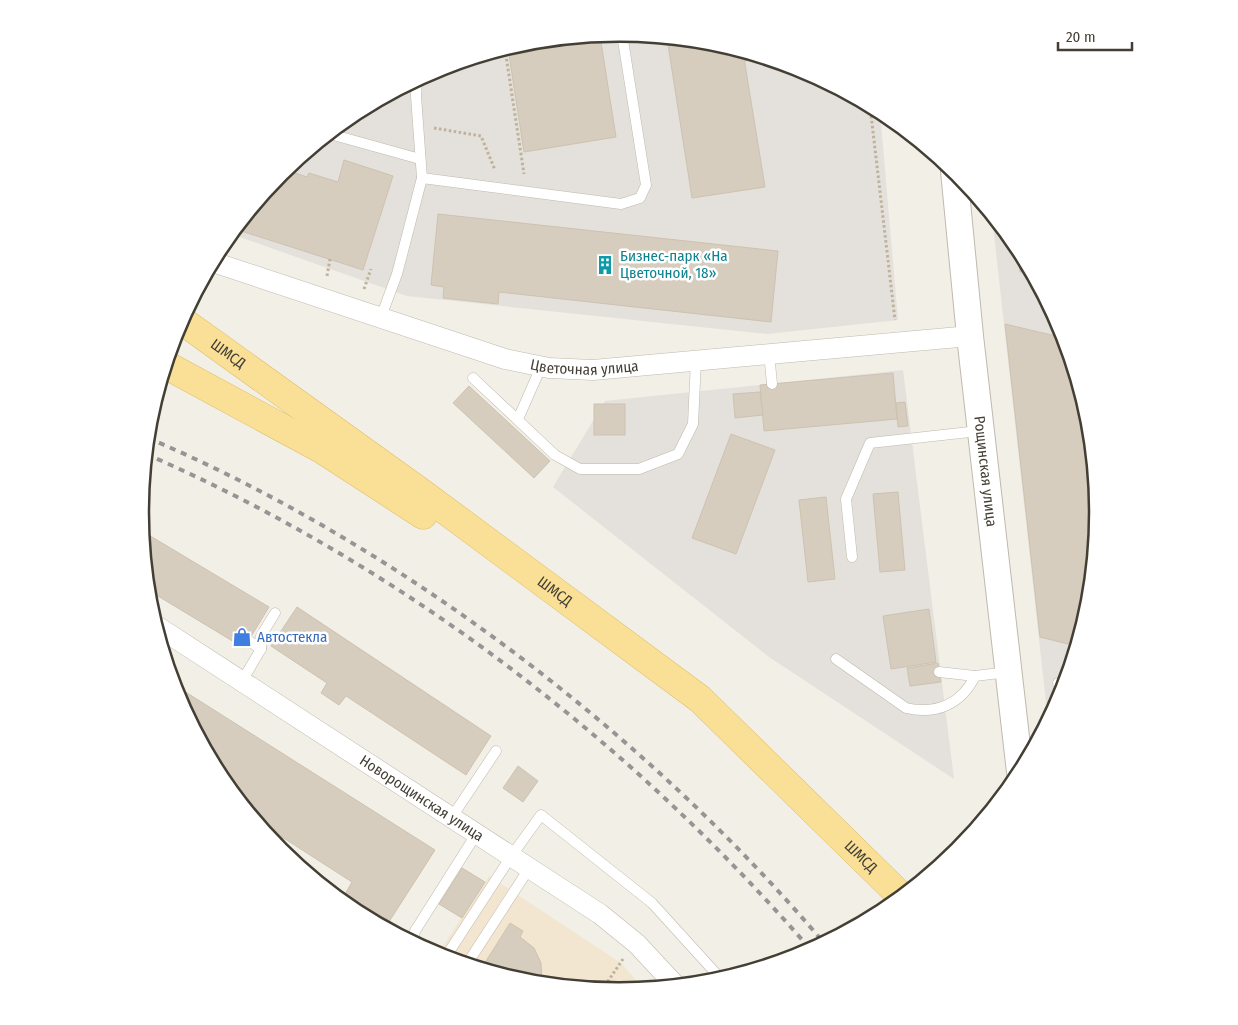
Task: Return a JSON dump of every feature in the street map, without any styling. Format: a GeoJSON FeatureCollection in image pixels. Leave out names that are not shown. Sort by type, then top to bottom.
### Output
{"type":"FeatureCollection","features":[{"type":"Feature","properties":{"kind":"main road","name":"ШМСД"},"geometry":{"type":"LineString","coordinates":[[189,325],[422,493],[700,699],[896,891]]}},
{"type":"Feature","properties":{"kind":"main road","name":"ШМСД"},"geometry":{"type":"LineString","coordinates":[[172,368],[323,450],[436,524],[688,706],[887,898]]}},
{"type":"Feature","properties":{"kind":"street","name":"Рощинская улица"},"geometry":{"type":"LineString","coordinates":[[955,185],[970,336],[1019,760]]}},
{"type":"Feature","properties":{"kind":"street","name":"Цветочная улица"},"geometry":{"type":"LineString","coordinates":[[220,264],[505,359],[541,367],[569,370],[592,370],[970,336]]}},
{"type":"Feature","properties":{"kind":"street","name":"Новорощинская улица"},"geometry":{"type":"LineString","coordinates":[[164,631],[512,855],[622,930],[655,960],[670,979]]}},
{"type":"Feature","properties":{"kind":"lane"},"geometry":{"type":"LineString","coordinates":[[422,178],[621,204],[640,198],[646,185],[623,42]]}},
{"type":"Feature","properties":{"kind":"lane"},"geometry":{"type":"LineString","coordinates":[[381,317],[397,274],[422,178],[417,88]]}},
{"type":"Feature","properties":{"kind":"lane"},"geometry":{"type":"LineString","coordinates":[[338,136],[420,159]]}},
{"type":"Feature","properties":{"kind":"lane"},"geometry":{"type":"LineString","coordinates":[[769,353],[772,384]]}},
{"type":"Feature","properties":{"kind":"lane"},"geometry":{"type":"LineString","coordinates":[[473,378],[555,455],[580,469],[639,469],[678,454],[693,424],[696,360]]}},
{"type":"Feature","properties":{"kind":"lane"},"geometry":{"type":"LineString","coordinates":[[518,419],[541,367]]}},
{"type":"Feature","properties":{"kind":"lane"},"geometry":{"type":"LineString","coordinates":[[852,557],[846,499],[870,443],[981,431]]}},
{"type":"Feature","properties":{"kind":"lane"},"geometry":{"type":"LineString","coordinates":[[242,681],[261,649],[261,636],[275,613]]}},
{"type":"Feature","properties":{"kind":"lane"},"geometry":{"type":"LineString","coordinates":[[248,641],[261,649]]}},
{"type":"Feature","properties":{"kind":"lane"},"geometry":{"type":"LineString","coordinates":[[836,659],[906,708],[917,711],[930,710],[958,700],[969,690],[975,676]]}},
{"type":"Feature","properties":{"kind":"lane"},"geometry":{"type":"LineString","coordinates":[[939,672],[975,676],[1008,672]]}},
{"type":"Feature","properties":{"kind":"lane"},"geometry":{"type":"LineString","coordinates":[[452,817],[496,751]]}},
{"type":"Feature","properties":{"kind":"lane"},"geometry":{"type":"LineString","coordinates":[[450,951],[512,855],[541,815],[652,903],[715,972]]}},
{"type":"Feature","properties":{"kind":"lane"},"geometry":{"type":"LineString","coordinates":[[415,936],[415,931],[477,833]]}},
{"type":"Feature","properties":{"kind":"lane"},"geometry":{"type":"LineString","coordinates":[[470,959],[530,867]]}},
{"type":"Feature","properties":{"kind":"path"},"geometry":{"type":"LineString","coordinates":[[506,57],[527,192]]}},
{"type":"Feature","properties":{"kind":"path"},"geometry":{"type":"LineString","coordinates":[[871,116],[895,320]]}},
{"type":"Feature","properties":{"kind":"path"},"geometry":{"type":"LineString","coordinates":[[418,125],[481,136],[503,188]]}},
{"type":"Feature","properties":{"kind":"path"},"geometry":{"type":"LineString","coordinates":[[326,278],[330,259]]}},
{"type":"Feature","properties":{"kind":"path"},"geometry":{"type":"LineString","coordinates":[[364,290],[371,269]]}},
{"type":"Feature","properties":{"kind":"path"},"geometry":{"type":"LineString","coordinates":[[608,982],[623,959]]}},
{"type":"Feature","properties":{"kind":"shaded area"},"geometry":{"type":"Polygon","coordinates":[[[619,42],[680,47],[711,52],[770,67],[827,91],[854,105],[881,123],[898,320],[767,334],[407,296],[238,237],[287,180],[333,140],[384,105],[439,78],[468,67],[527,52],[588,44],[619,42]]]}},
{"type":"Feature","properties":{"kind":"shaded area"},"geometry":{"type":"Polygon","coordinates":[[[993,228],[1026,278],[1041,305],[1053,333],[1073,391],[1085,451],[1089,512],[1085,574],[1073,634],[1064,664],[1047,707],[993,228]]]}},
{"type":"Feature","properties":{"kind":"shaded area"},"geometry":{"type":"Polygon","coordinates":[[[903,370],[954,779],[769,657],[553,487],[605,401],[903,370]]]}},
{"type":"Feature","properties":{"kind":"shaded area"},"geometry":{"type":"Polygon","coordinates":[[[489,876],[621,963],[637,981],[588,981],[527,973],[468,958],[442,948],[489,876]]]}},
{"type":"Feature","properties":{"kind":"building"},"geometry":{"type":"Polygon","coordinates":[[[601,43],[616,137],[524,152],[509,56],[558,47],[601,43]]]}},
{"type":"Feature","properties":{"kind":"building"},"geometry":{"type":"Polygon","coordinates":[[[668,46],[711,52],[744,60],[765,187],[692,198],[668,46]]]}},
{"type":"Feature","properties":{"kind":"building"},"geometry":{"type":"Polygon","coordinates":[[[344,160],[393,176],[363,270],[242,231],[295,173],[307,177],[309,173],[338,182],[344,160]]]}},
{"type":"Feature","properties":{"kind":"building","name":"Бизнес-парк «На Цветочной, 18»"},"geometry":{"type":"Polygon","coordinates":[[[438,214],[778,251],[771,322],[499,292],[498,304],[443,298],[444,287],[431,285],[438,214]]]}},
{"type":"Feature","properties":{"kind":"building"},"geometry":{"type":"Polygon","coordinates":[[[1005,324],[1054,336],[1073,391],[1085,451],[1089,512],[1088,543],[1085,574],[1073,634],[1070,644],[1040,637],[1005,324]]]}},
{"type":"Feature","properties":{"kind":"building"},"geometry":{"type":"Polygon","coordinates":[[[893,373],[897,419],[764,431],[760,385],[893,373]]]}},
{"type":"Feature","properties":{"kind":"building"},"geometry":{"type":"Polygon","coordinates":[[[469,386],[550,461],[534,478],[453,403],[469,386]]]}},
{"type":"Feature","properties":{"kind":"building"},"geometry":{"type":"Polygon","coordinates":[[[760,392],[763,415],[735,418],[733,394],[760,392]]]}},
{"type":"Feature","properties":{"kind":"building"},"geometry":{"type":"Polygon","coordinates":[[[905,402],[908,426],[898,427],[896,403],[905,402]]]}},
{"type":"Feature","properties":{"kind":"building"},"geometry":{"type":"Polygon","coordinates":[[[594,404],[625,404],[625,435],[594,435],[594,404]]]}},
{"type":"Feature","properties":{"kind":"building"},"geometry":{"type":"Polygon","coordinates":[[[731,434],[775,450],[736,554],[692,538],[731,434]]]}},
{"type":"Feature","properties":{"kind":"building"},"geometry":{"type":"Polygon","coordinates":[[[898,492],[905,570],[880,572],[873,494],[898,492]]]}},
{"type":"Feature","properties":{"kind":"building"},"geometry":{"type":"Polygon","coordinates":[[[826,497],[835,579],[808,582],[799,500],[826,497]]]}},
{"type":"Feature","properties":{"kind":"building"},"geometry":{"type":"Polygon","coordinates":[[[150,536],[269,607],[244,648],[157,595],[150,536]]]}},
{"type":"Feature","properties":{"kind":"building"},"geometry":{"type":"Polygon","coordinates":[[[297,607],[491,736],[466,775],[346,696],[339,705],[321,693],[327,683],[271,646],[297,607]]]}},
{"type":"Feature","properties":{"kind":"building"},"geometry":{"type":"Polygon","coordinates":[[[929,609],[936,662],[891,669],[883,616],[929,609]]]}},
{"type":"Feature","properties":{"kind":"building"},"geometry":{"type":"Polygon","coordinates":[[[938,663],[941,682],[910,686],[907,668],[938,663]]]}},
{"type":"Feature","properties":{"kind":"building"},"geometry":{"type":"Polygon","coordinates":[[[185,691],[435,850],[389,922],[345,894],[352,882],[276,833],[266,822],[228,774],[197,720],[185,691]]]}},
{"type":"Feature","properties":{"kind":"building"},"geometry":{"type":"Polygon","coordinates":[[[518,766],[538,781],[523,802],[503,788],[518,766]]]}},
{"type":"Feature","properties":{"kind":"building"},"geometry":{"type":"Polygon","coordinates":[[[462,868],[485,882],[462,918],[439,904],[462,868]]]}},
{"type":"Feature","properties":{"kind":"building"},"geometry":{"type":"Polygon","coordinates":[[[510,923],[523,931],[520,937],[534,948],[541,963],[542,975],[527,973],[485,963],[510,923]]]}},
{"type":"Feature","properties":{"kind":"railway"},"geometry":{"type":"LineString","coordinates":[[155,441],[242,482],[334,533],[426,590],[514,653],[599,720],[680,792],[755,866],[819,938]]}},
{"type":"Feature","properties":{"kind":"railway"},"geometry":{"type":"LineString","coordinates":[[152,457],[240,499],[332,549],[420,604],[506,665],[588,730],[666,800],[741,873],[806,944]]}},
{"type":"Feature","properties":{"kind":"place","name":"Бизнес-парк «На Цветочной, 18»"},"geometry":{"type":"Point","coordinates":[605,265]}},
{"type":"Feature","properties":{"kind":"place","name":"Автостекла"},"geometry":{"type":"Point","coordinates":[242,637]}}]}
